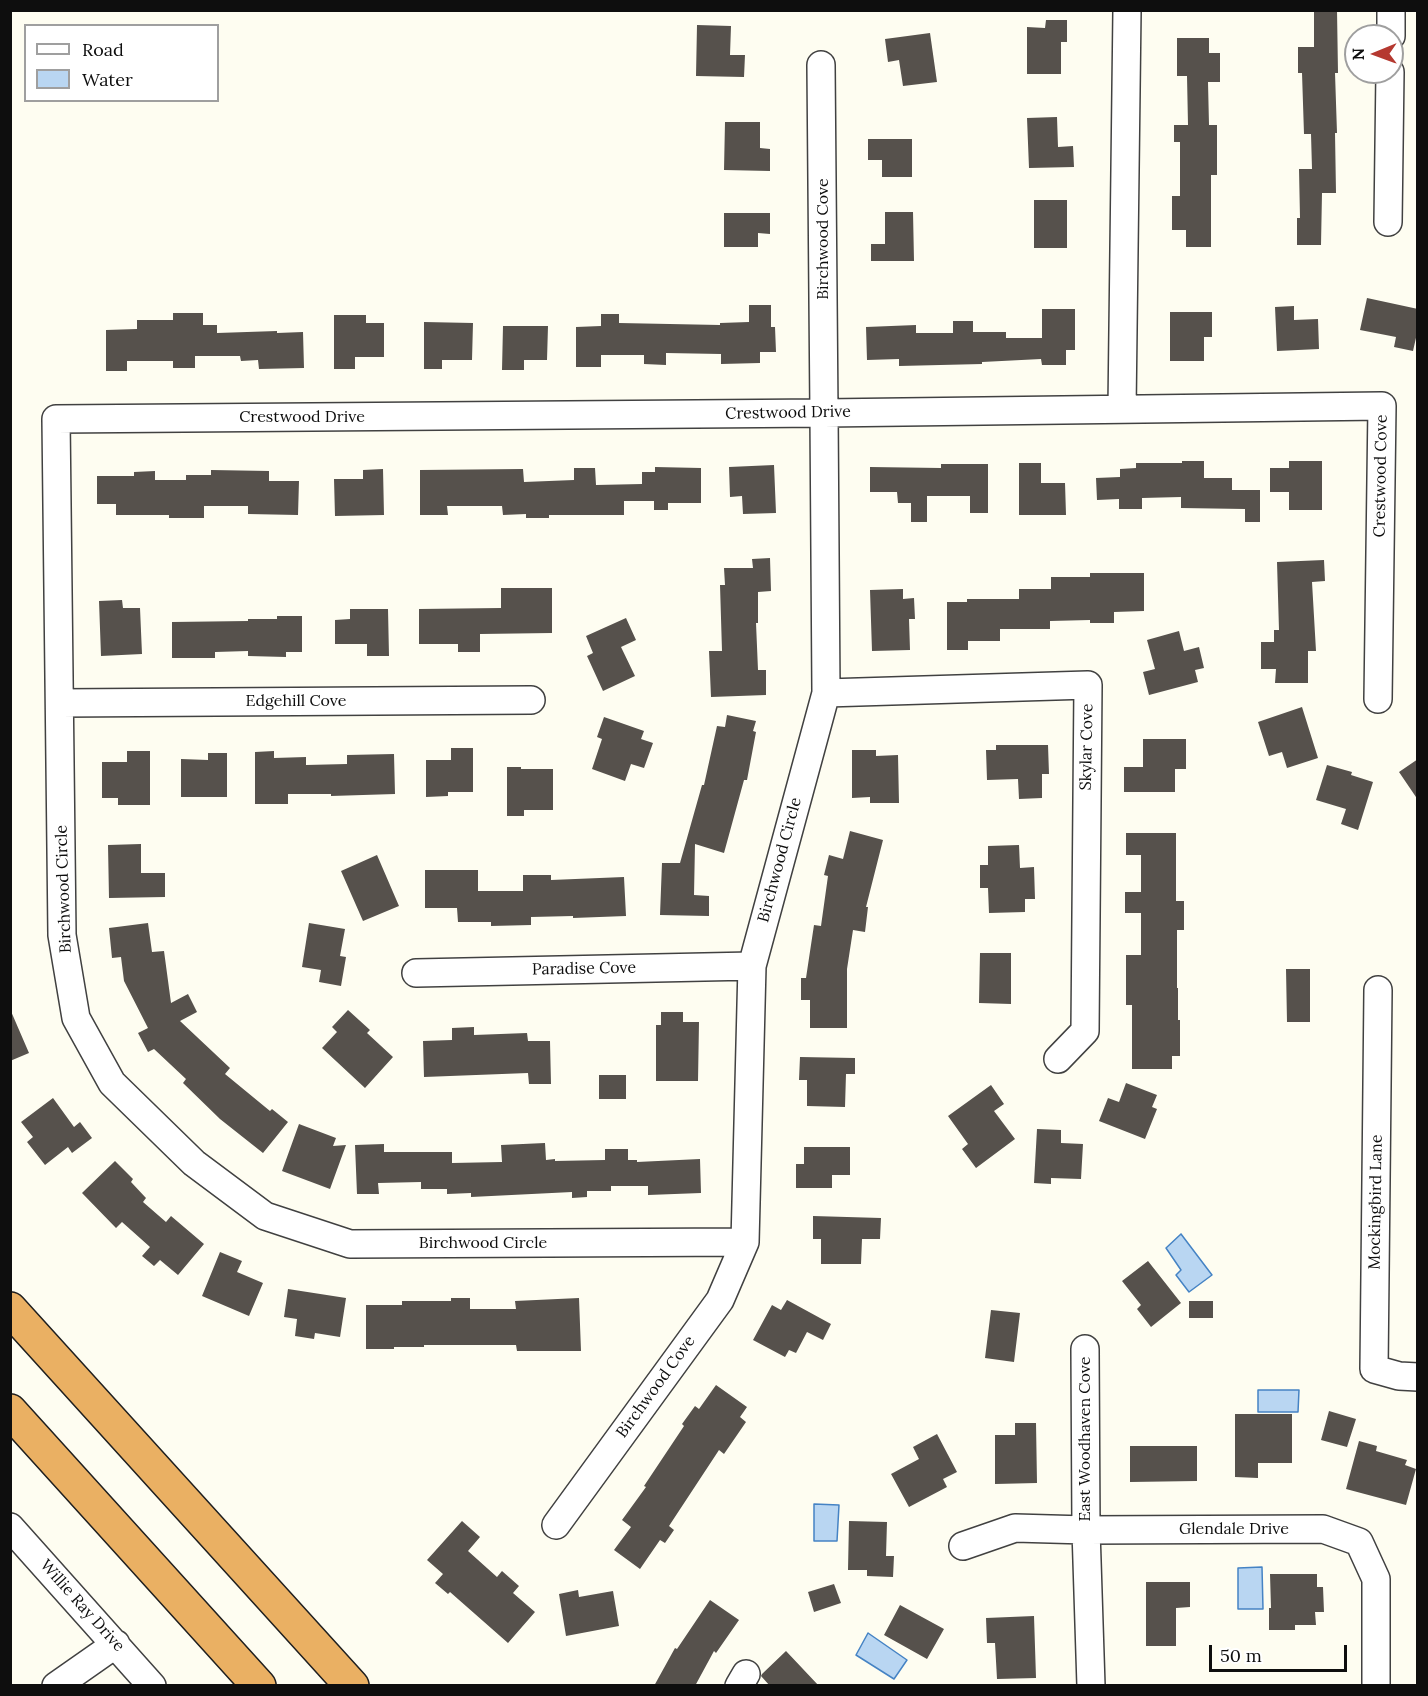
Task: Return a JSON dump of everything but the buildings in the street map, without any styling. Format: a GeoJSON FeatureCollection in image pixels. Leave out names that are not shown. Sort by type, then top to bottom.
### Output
{"type":"FeatureCollection","features":[{"type":"Feature","properties":{"kind":"highway"},"geometry":{"type":"LineString","coordinates":[[10,1308],[352,1686]]}},
{"type":"Feature","properties":{"kind":"highway"},"geometry":{"type":"LineString","coordinates":[[10,1411],[259,1686]]}},
{"type":"Feature","properties":{"kind":"street"},"geometry":{"type":"LineString","coordinates":[[1122,409],[1127,10]]}},
{"type":"Feature","properties":{"kind":"street","name":"Birchwood Cove"},"geometry":{"type":"LineString","coordinates":[[821,65],[824,413]]}},
{"type":"Feature","properties":{"kind":"street"},"geometry":{"type":"LineString","coordinates":[[1388,222],[1390,84]]}},
{"type":"Feature","properties":{"kind":"street","name":"Crestwood Cove"},"geometry":{"type":"LineString","coordinates":[[1122,409],[1382,406],[1378,699]]}},
{"type":"Feature","properties":{"kind":"street","name":"Crestwood Drive"},"geometry":{"type":"LineString","coordinates":[[56,419],[1122,409]]}},
{"type":"Feature","properties":{"kind":"street","name":"Birchwood Circle"},"geometry":{"type":"LineString","coordinates":[[56,419],[62,935],[76,1018],[112,1083],[194,1163],[265,1216],[350,1244],[744,1242],[752,966],[826,693],[824,413]]}},
{"type":"Feature","properties":{"kind":"street","name":"Skylar Cove"},"geometry":{"type":"LineString","coordinates":[[826,693],[1088,685],[1085,1031],[1058,1059]]}},
{"type":"Feature","properties":{"kind":"street","name":"Edgehill Cove"},"geometry":{"type":"LineString","coordinates":[[60,703],[531,700]]}},
{"type":"Feature","properties":{"kind":"street","name":"Paradise Cove"},"geometry":{"type":"LineString","coordinates":[[416,973],[752,966]]}},
{"type":"Feature","properties":{"kind":"street","name":"Mockingbird Lane"},"geometry":{"type":"LineString","coordinates":[[1378,990],[1374,1369],[1399,1376],[1418,1377]]}},
{"type":"Feature","properties":{"kind":"street","name":"Birchwood Cove"},"geometry":{"type":"LineString","coordinates":[[556,1525],[720,1300],[744,1242]]}},
{"type":"Feature","properties":{"kind":"street","name":"East Woodhaven Cove"},"geometry":{"type":"LineString","coordinates":[[1085,1349],[1086,1530],[1091,1686]]}},
{"type":"Feature","properties":{"kind":"street","name":"Willie Ray Drive"},"geometry":{"type":"LineString","coordinates":[[10,1527],[152,1686]]}},
{"type":"Feature","properties":{"kind":"street","name":"Glendale Drive"},"geometry":{"type":"LineString","coordinates":[[963,1546],[1015,1528],[1323,1529],[1359,1542],[1376,1579],[1376,1686]]}},
{"type":"Feature","properties":{"kind":"street"},"geometry":{"type":"LineString","coordinates":[[56,1686],[116,1644]]}},
{"type":"Feature","properties":{"kind":"water"},"geometry":{"type":"Polygon","coordinates":[[[1181,1234],[1212,1275],[1189,1292],[1176,1275],[1181,1270],[1166,1248],[1181,1234]]]}},
{"type":"Feature","properties":{"kind":"water"},"geometry":{"type":"Polygon","coordinates":[[[1258,1390],[1299,1390],[1298,1412],[1258,1412],[1258,1390]]]}},
{"type":"Feature","properties":{"kind":"water"},"geometry":{"type":"Polygon","coordinates":[[[814,1504],[839,1505],[837,1541],[814,1541],[814,1504]]]}},
{"type":"Feature","properties":{"kind":"water"},"geometry":{"type":"Polygon","coordinates":[[[1262,1567],[1263,1609],[1238,1609],[1238,1568],[1262,1567]]]}},
{"type":"Feature","properties":{"kind":"water"},"geometry":{"type":"Polygon","coordinates":[[[868,1633],[907,1660],[894,1679],[856,1655],[868,1633]]]}}]}
